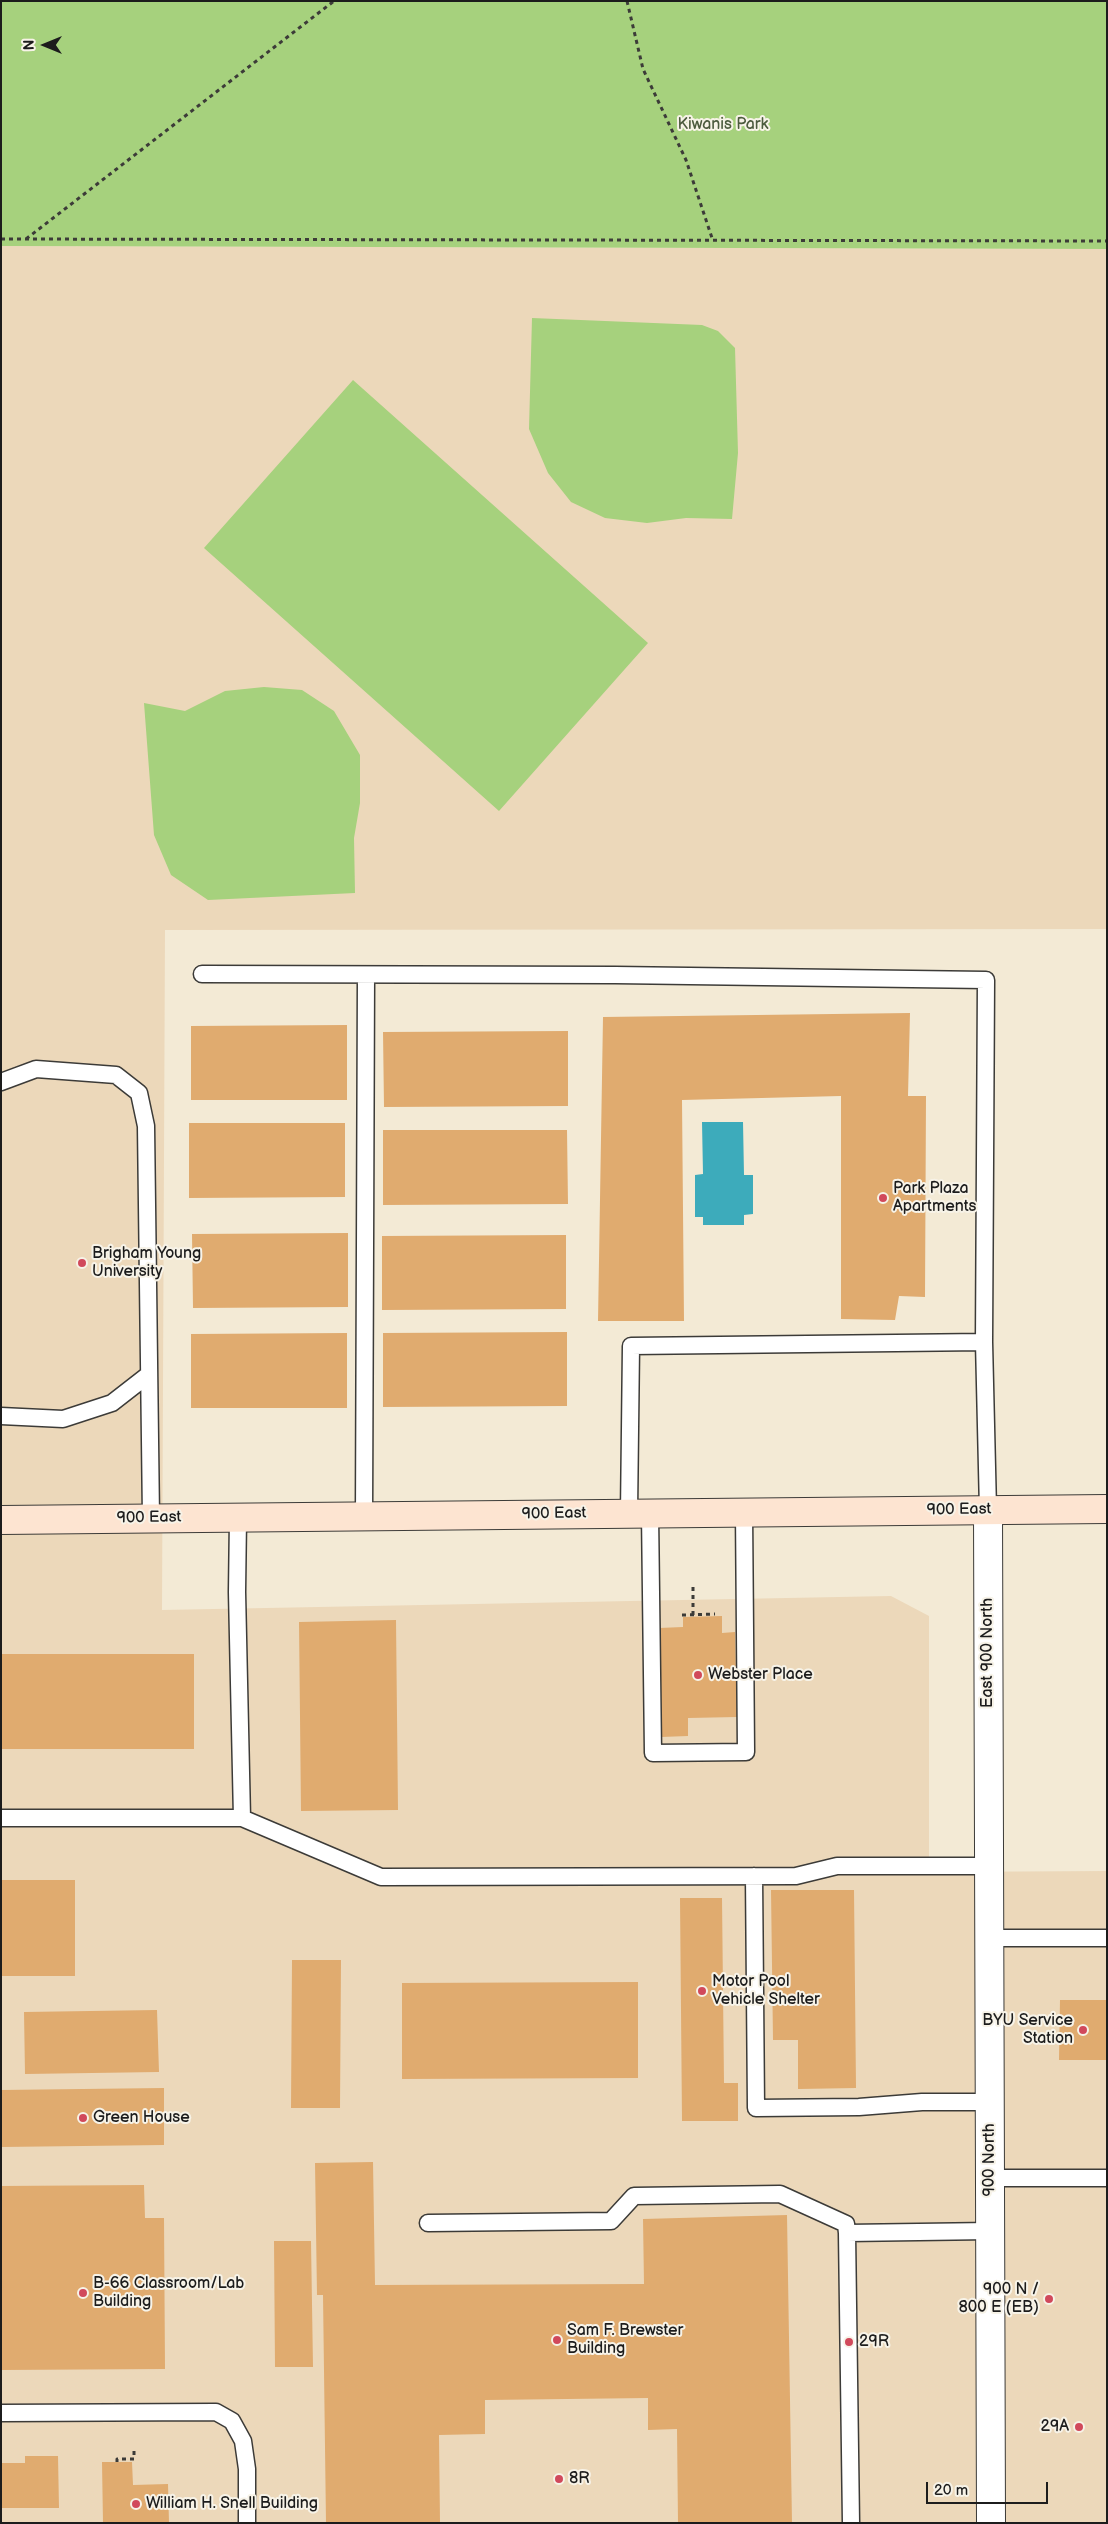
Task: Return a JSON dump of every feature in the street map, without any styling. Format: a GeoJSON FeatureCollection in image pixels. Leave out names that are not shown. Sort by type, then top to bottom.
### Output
{"type":"FeatureCollection","features":[{"type":"Feature","properties":{"kind":"main road","name":"900 East"},"geometry":{"type":"LineString","coordinates":[[1,1520],[1107,1509]]}},
{"type":"Feature","properties":{"kind":"street","name":"East 900 North"},"geometry":{"type":"LineString","coordinates":[[988,1510],[989,1797]]}},
{"type":"Feature","properties":{"kind":"street","name":"900 North"},"geometry":{"type":"LineString","coordinates":[[989,1797],[991,2523]]}},
{"type":"Feature","properties":{"kind":"lane"},"geometry":{"type":"LineString","coordinates":[[202,974],[615,974],[986,980],[984,1342],[988,1510]]}},
{"type":"Feature","properties":{"kind":"lane"},"geometry":{"type":"LineString","coordinates":[[364,1516],[366,974]]}},
{"type":"Feature","properties":{"kind":"lane"},"geometry":{"type":"LineString","coordinates":[[1,1082],[36,1069],[116,1075],[139,1094],[146,1126],[151,1518]]}},
{"type":"Feature","properties":{"kind":"lane"},"geometry":{"type":"LineString","coordinates":[[744,1512],[746,1752],[653,1753],[652,1616],[640,1513],[631,1346],[984,1342]]}},
{"type":"Feature","properties":{"kind":"lane"},"geometry":{"type":"LineString","coordinates":[[1,1416],[63,1419],[112,1403],[148,1375]]}},
{"type":"Feature","properties":{"kind":"lane"},"geometry":{"type":"LineString","coordinates":[[238,1518],[237,1592],[242,1818]]}},
{"type":"Feature","properties":{"kind":"lane"},"geometry":{"type":"LineString","coordinates":[[1,1818],[242,1818],[381,1877],[796,1876],[837,1866],[989,1866]]}},
{"type":"Feature","properties":{"kind":"lane"},"geometry":{"type":"LineString","coordinates":[[754,1876],[756,2108],[858,2107],[922,2102],[989,2102]]}},
{"type":"Feature","properties":{"kind":"lane"},"geometry":{"type":"LineString","coordinates":[[989,1938],[1107,1938]]}},
{"type":"Feature","properties":{"kind":"lane"},"geometry":{"type":"LineString","coordinates":[[990,2178],[1107,2178]]}},
{"type":"Feature","properties":{"kind":"lane"},"geometry":{"type":"LineString","coordinates":[[428,2223],[611,2221],[634,2196],[780,2194],[846,2224],[850,2523]]}},
{"type":"Feature","properties":{"kind":"lane"},"geometry":{"type":"LineString","coordinates":[[847,2233],[990,2231]]}},
{"type":"Feature","properties":{"kind":"lane"},"geometry":{"type":"LineString","coordinates":[[1,2413],[216,2412],[232,2421],[243,2442],[246,2469],[246,2523]]}},
{"type":"Feature","properties":{"kind":"path"},"geometry":{"type":"LineString","coordinates":[[25,239],[334,1]]}},
{"type":"Feature","properties":{"kind":"path"},"geometry":{"type":"LineString","coordinates":[[627,1],[643,69],[686,160],[713,240]]}},
{"type":"Feature","properties":{"kind":"path"},"geometry":{"type":"LineString","coordinates":[[1,239],[1107,241]]}},
{"type":"Feature","properties":{"kind":"path"},"geometry":{"type":"LineString","coordinates":[[693,1587],[693,1615]]}},
{"type":"Feature","properties":{"kind":"path"},"geometry":{"type":"LineString","coordinates":[[652,1616],[744,1614]]}},
{"type":"Feature","properties":{"kind":"path"},"geometry":{"type":"LineString","coordinates":[[117,2462],[117,2459],[134,2459],[134,2450]]}},
{"type":"Feature","properties":{"kind":"shaded area","name":"Brigham Young University"},"geometry":{"type":"Polygon","coordinates":[[[1,246],[1107,249],[1107,929],[165,930],[162,1610],[891,1596],[929,1616],[929,1872],[1107,1871],[1107,2523],[1,2523],[1,246]]]}},
{"type":"Feature","properties":{"kind":"green space","name":"Kiwanis Park"},"geometry":{"type":"Polygon","coordinates":[[[1,1],[1107,1],[1107,249],[1,246],[1,1]]]}},
{"type":"Feature","properties":{"kind":"green space"},"geometry":{"type":"Polygon","coordinates":[[[532,318],[702,325],[718,331],[735,348],[738,453],[732,519],[686,518],[647,523],[605,518],[571,502],[548,473],[529,429],[532,318]]]}},
{"type":"Feature","properties":{"kind":"green space"},"geometry":{"type":"Polygon","coordinates":[[[353,380],[648,643],[499,811],[204,548],[353,380]]]}},
{"type":"Feature","properties":{"kind":"green space"},"geometry":{"type":"Polygon","coordinates":[[[264,687],[302,690],[334,711],[360,755],[360,803],[354,838],[355,893],[208,900],[171,875],[154,835],[144,703],[185,711],[225,691],[264,687]]]}},
{"type":"Feature","properties":{"kind":"water"},"geometry":{"type":"Polygon","coordinates":[[[702,1122],[743,1122],[744,1175],[753,1175],[753,1214],[744,1215],[744,1225],[703,1225],[703,1217],[695,1217],[695,1175],[703,1174],[702,1122]]]}},
{"type":"Feature","properties":{"kind":"building","name":"Park Plaza Apartments"},"geometry":{"type":"Polygon","coordinates":[[[910,1013],[908,1096],[926,1096],[925,1297],[899,1296],[895,1320],[841,1319],[841,1096],[682,1100],[684,1321],[598,1321],[603,1017],[910,1013]]]}},
{"type":"Feature","properties":{"kind":"building"},"geometry":{"type":"Polygon","coordinates":[[[347,1025],[347,1100],[191,1100],[191,1026],[347,1025]]]}},
{"type":"Feature","properties":{"kind":"building"},"geometry":{"type":"Polygon","coordinates":[[[568,1031],[568,1106],[384,1107],[383,1032],[568,1031]]]}},
{"type":"Feature","properties":{"kind":"building"},"geometry":{"type":"Polygon","coordinates":[[[189,1123],[345,1123],[345,1197],[189,1198],[189,1123]]]}},
{"type":"Feature","properties":{"kind":"building"},"geometry":{"type":"Polygon","coordinates":[[[383,1130],[567,1130],[568,1204],[383,1205],[383,1130]]]}},
{"type":"Feature","properties":{"kind":"building"},"geometry":{"type":"Polygon","coordinates":[[[348,1233],[348,1307],[193,1308],[192,1234],[348,1233]]]}},
{"type":"Feature","properties":{"kind":"building"},"geometry":{"type":"Polygon","coordinates":[[[566,1235],[566,1309],[382,1310],[382,1236],[566,1235]]]}},
{"type":"Feature","properties":{"kind":"building"},"geometry":{"type":"Polygon","coordinates":[[[567,1332],[567,1406],[383,1407],[383,1333],[567,1332]]]}},
{"type":"Feature","properties":{"kind":"building"},"geometry":{"type":"Polygon","coordinates":[[[347,1333],[347,1408],[191,1408],[191,1334],[347,1333]]]}},
{"type":"Feature","properties":{"kind":"building","name":"Webster Place"},"geometry":{"type":"Polygon","coordinates":[[[722,1616],[722,1633],[735,1632],[737,1717],[688,1718],[688,1736],[661,1737],[659,1628],[683,1627],[683,1617],[722,1616]]]}},
{"type":"Feature","properties":{"kind":"building"},"geometry":{"type":"Polygon","coordinates":[[[396,1620],[398,1810],[301,1811],[299,1622],[396,1620]]]}},
{"type":"Feature","properties":{"kind":"building"},"geometry":{"type":"Polygon","coordinates":[[[1,1654],[194,1654],[194,1749],[1,1749],[1,1654]]]}},
{"type":"Feature","properties":{"kind":"building"},"geometry":{"type":"Polygon","coordinates":[[[1,1880],[75,1880],[75,1976],[1,1976],[1,1880]]]}},
{"type":"Feature","properties":{"kind":"building"},"geometry":{"type":"Polygon","coordinates":[[[771,1890],[854,1890],[856,2088],[798,2089],[798,2040],[773,2040],[771,1890]]]}},
{"type":"Feature","properties":{"kind":"building","name":"Motor Pool Vehicle Shelter"},"geometry":{"type":"Polygon","coordinates":[[[680,1898],[722,1898],[724,2083],[738,2083],[738,2121],[682,2121],[680,1898]]]}},
{"type":"Feature","properties":{"kind":"building"},"geometry":{"type":"Polygon","coordinates":[[[292,1960],[341,1960],[340,2108],[291,2108],[292,1960]]]}},
{"type":"Feature","properties":{"kind":"building"},"geometry":{"type":"Polygon","coordinates":[[[638,1982],[638,2078],[402,2079],[402,1983],[638,1982]]]}},
{"type":"Feature","properties":{"kind":"building","name":"BYU Service Station"},"geometry":{"type":"Polygon","coordinates":[[[1060,2000],[1107,2000],[1107,2060],[1059,2060],[1060,2000]]]}},
{"type":"Feature","properties":{"kind":"building"},"geometry":{"type":"Polygon","coordinates":[[[157,2010],[159,2072],[25,2074],[24,2012],[157,2010]]]}},
{"type":"Feature","properties":{"kind":"building","name":"Green House"},"geometry":{"type":"Polygon","coordinates":[[[164,2088],[164,2145],[1,2147],[1,2090],[164,2088]]]}},
{"type":"Feature","properties":{"kind":"building","name":"Sam F. Brewster Building"},"geometry":{"type":"Polygon","coordinates":[[[373,2162],[375,2285],[644,2284],[643,2219],[787,2215],[792,2523],[678,2523],[677,2429],[648,2430],[648,2398],[485,2400],[485,2434],[439,2435],[440,2523],[326,2523],[323,2295],[317,2295],[315,2163],[373,2162]]]}},
{"type":"Feature","properties":{"kind":"building","name":"B-66 Classroom/Lab Building"},"geometry":{"type":"Polygon","coordinates":[[[144,2185],[145,2218],[164,2218],[165,2369],[1,2370],[1,2186],[144,2185]]]}},
{"type":"Feature","properties":{"kind":"building"},"geometry":{"type":"Polygon","coordinates":[[[274,2241],[311,2241],[313,2367],[275,2367],[274,2241]]]}},
{"type":"Feature","properties":{"kind":"building"},"geometry":{"type":"Polygon","coordinates":[[[25,2456],[58,2456],[59,2508],[1,2508],[1,2463],[25,2463],[25,2456]]]}},
{"type":"Feature","properties":{"kind":"building","name":"William H. Snell Building"},"geometry":{"type":"Polygon","coordinates":[[[102,2462],[132,2462],[133,2485],[168,2484],[169,2523],[103,2523],[102,2462]]]}},
{"type":"Feature","properties":{"kind":"place","name":"Park Plaza Apartments"},"geometry":{"type":"Point","coordinates":[883,1198]}},
{"type":"Feature","properties":{"kind":"place","name":"Brigham Young University"},"geometry":{"type":"Point","coordinates":[82,1263]}},
{"type":"Feature","properties":{"kind":"place","name":"Webster Place"},"geometry":{"type":"Point","coordinates":[698,1675]}},
{"type":"Feature","properties":{"kind":"place","name":"Motor Pool Vehicle Shelter"},"geometry":{"type":"Point","coordinates":[702,1991]}},
{"type":"Feature","properties":{"kind":"place","name":"BYU Service Station"},"geometry":{"type":"Point","coordinates":[1083,2030]}},
{"type":"Feature","properties":{"kind":"place","name":"Green House"},"geometry":{"type":"Point","coordinates":[83,2118]}},
{"type":"Feature","properties":{"kind":"place","name":"B-66 Classroom/Lab Building"},"geometry":{"type":"Point","coordinates":[83,2293]}},
{"type":"Feature","properties":{"kind":"place","name":"900 N / 800 E (EB)"},"geometry":{"type":"Point","coordinates":[1049,2299]}},
{"type":"Feature","properties":{"kind":"place","name":"Sam F. Brewster Building"},"geometry":{"type":"Point","coordinates":[557,2340]}},
{"type":"Feature","properties":{"kind":"place","name":"29R"},"geometry":{"type":"Point","coordinates":[849,2342]}},
{"type":"Feature","properties":{"kind":"place","name":"29A"},"geometry":{"type":"Point","coordinates":[1079,2427]}},
{"type":"Feature","properties":{"kind":"place","name":"8R"},"geometry":{"type":"Point","coordinates":[559,2479]}},
{"type":"Feature","properties":{"kind":"place","name":"William H. Snell Building"},"geometry":{"type":"Point","coordinates":[136,2504]}}]}
